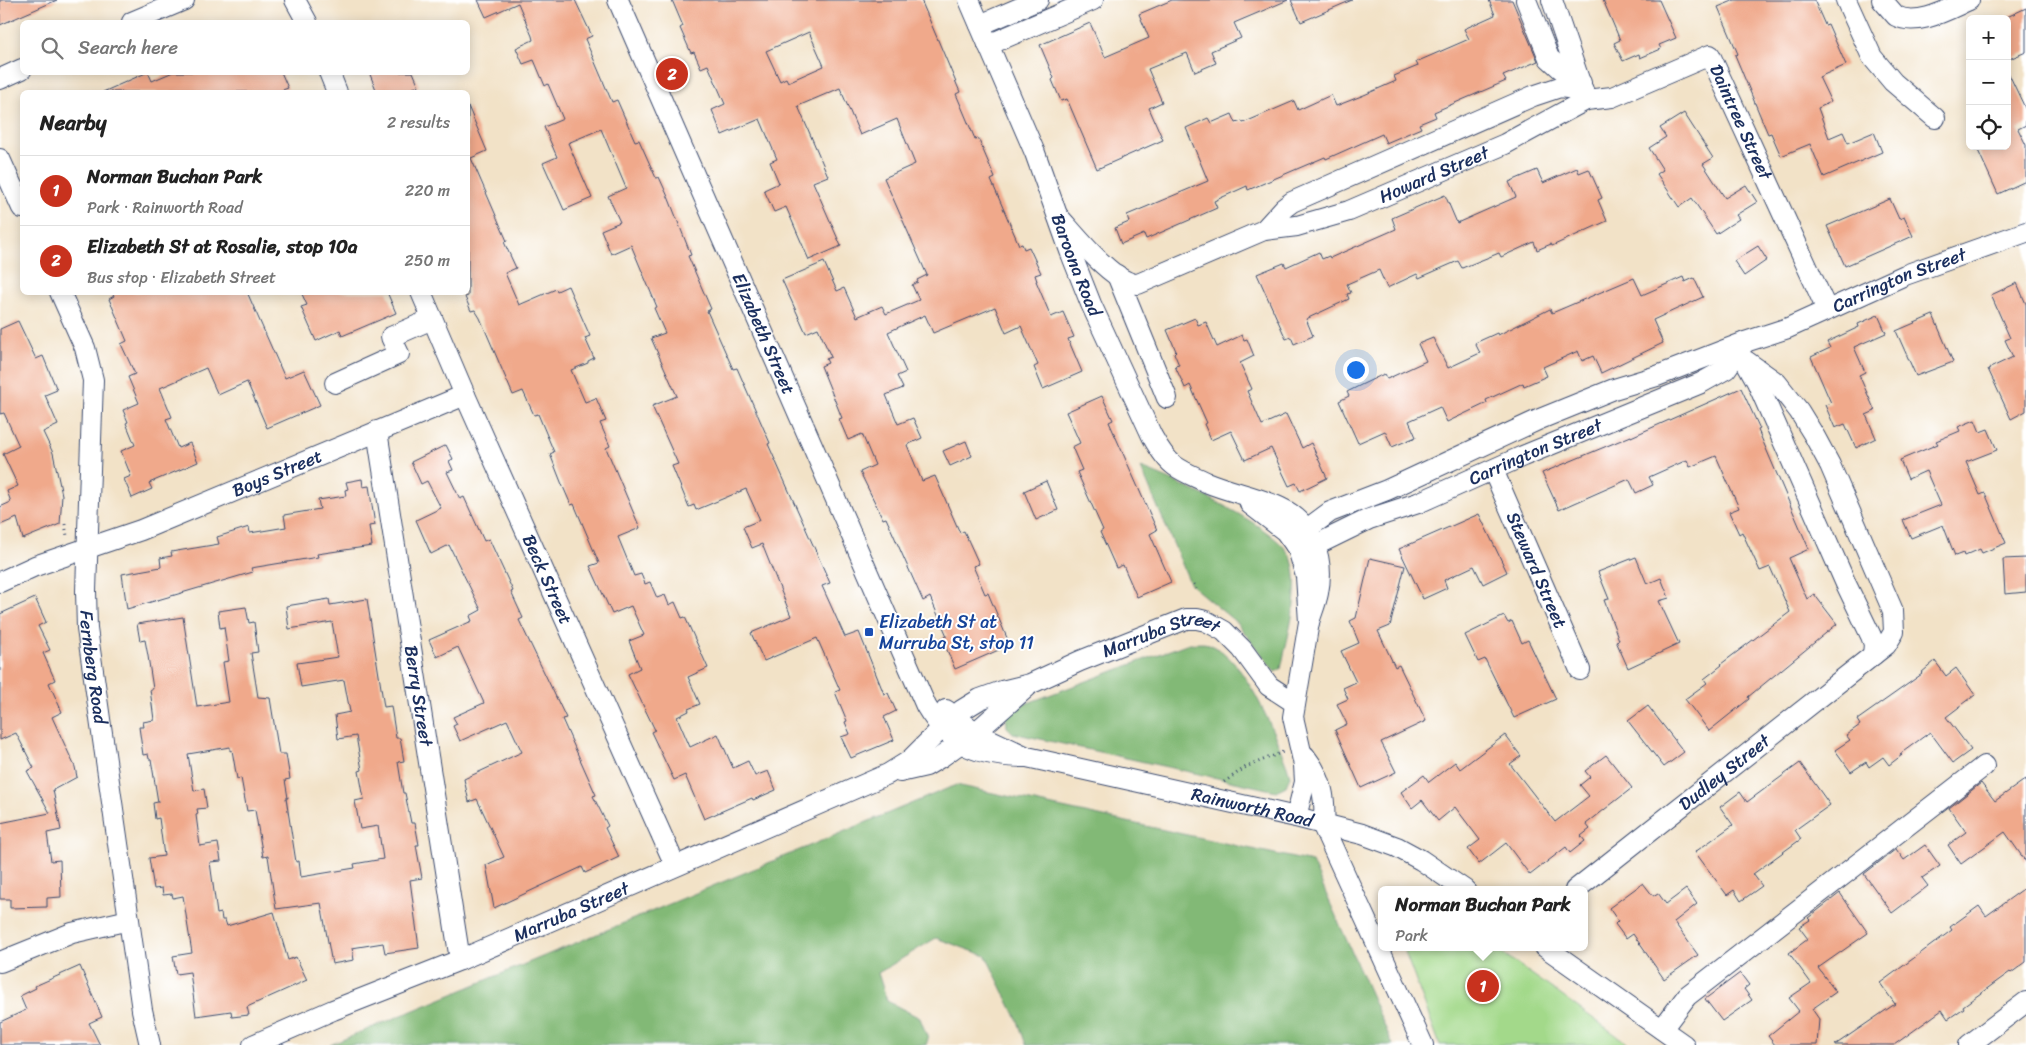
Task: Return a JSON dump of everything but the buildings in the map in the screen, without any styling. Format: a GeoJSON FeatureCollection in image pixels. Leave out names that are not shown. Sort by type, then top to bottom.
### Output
{"type":"FeatureCollection","features":[{"type":"Feature","properties":{"kind":"street"},"geometry":{"type":"LineString","coordinates":[[137,20],[184,0]]}},
{"type":"Feature","properties":{"kind":"street"},"geometry":{"type":"LineString","coordinates":[[295,0],[306,20]]}},
{"type":"Feature","properties":{"kind":"street","name":"Elizabeth Street"},"geometry":{"type":"LineString","coordinates":[[618,0],[926,706],[968,738]]}},
{"type":"Feature","properties":{"kind":"street","name":"Baroona Road"},"geometry":{"type":"LineString","coordinates":[[969,0],[1035,153],[1091,304],[1158,446],[1180,470],[1231,492],[1284,509],[1295,517],[1306,540]]}},
{"type":"Feature","properties":{"kind":"street"},"geometry":{"type":"LineString","coordinates":[[980,25],[1038,0]]}},
{"type":"Feature","properties":{"kind":"street"},"geometry":{"type":"LineString","coordinates":[[988,45],[1092,0]]}},
{"type":"Feature","properties":{"kind":"street"},"geometry":{"type":"LineString","coordinates":[[1526,0],[1550,58],[1583,91]]}},
{"type":"Feature","properties":{"kind":"street"},"geometry":{"type":"LineString","coordinates":[[1552,0],[1583,91]]}},
{"type":"Feature","properties":{"kind":"street"},"geometry":{"type":"LineString","coordinates":[[1846,0],[1872,58],[1893,82],[1935,118]]}},
{"type":"Feature","properties":{"kind":"street"},"geometry":{"type":"LineString","coordinates":[[1882,0],[1893,14],[1901,19],[1929,16],[1969,0]]}},
{"type":"Feature","properties":{"kind":"street","name":"Daintree Street"},"geometry":{"type":"LineString","coordinates":[[1583,91],[1614,96],[1710,54],[1827,310]]}},
{"type":"Feature","properties":{"kind":"street"},"geometry":{"type":"LineString","coordinates":[[0,79],[20,70]]}},
{"type":"Feature","properties":{"kind":"street"},"geometry":{"type":"LineString","coordinates":[[330,75],[336,90]]}},
{"type":"Feature","properties":{"kind":"street","name":"Howard Street"},"geometry":{"type":"LineString","coordinates":[[1264,230],[1292,202],[1493,114],[1560,87],[1583,91]]}},
{"type":"Feature","properties":{"kind":"street","name":"Howard Street"},"geometry":{"type":"LineString","coordinates":[[1058,216],[1117,275],[1132,284],[1143,282],[1264,230],[1297,226],[1349,211],[1505,144],[1583,91]]}},
{"type":"Feature","properties":{"kind":"street"},"geometry":{"type":"LineString","coordinates":[[0,158],[20,203]]}},
{"type":"Feature","properties":{"kind":"street","name":"Carrington Street"},"geometry":{"type":"LineString","coordinates":[[1306,540],[1330,512],[1387,490],[1540,419],[1614,389],[1741,350],[1905,275],[2026,232]]}},
{"type":"Feature","properties":{"kind":"street"},"geometry":{"type":"LineString","coordinates":[[1117,275],[1167,398]]}},
{"type":"Feature","properties":{"kind":"street","name":"Fernberg Road"},"geometry":{"type":"LineString","coordinates":[[61,295],[85,348],[93,380],[86,591],[87,629],[142,1010],[150,1045]]}},
{"type":"Feature","properties":{"kind":"street","name":"Beck Street"},"geometry":{"type":"LineString","coordinates":[[422,295],[675,865]]}},
{"type":"Feature","properties":{"kind":"street"},"geometry":{"type":"LineString","coordinates":[[335,382],[399,354],[391,337],[432,319]]}},
{"type":"Feature","properties":{"kind":"street"},"geometry":{"type":"LineString","coordinates":[[1741,350],[1871,636],[1874,644],[1873,655]]}},
{"type":"Feature","properties":{"kind":"street","name":"Carrington Street"},"geometry":{"type":"LineString","coordinates":[[1306,540],[1418,503],[1714,377],[1727,367],[1741,350]]}},
{"type":"Feature","properties":{"kind":"street","name":"Dudley Street"},"geometry":{"type":"LineString","coordinates":[[1580,886],[1873,655],[1891,639],[1894,632],[1895,621],[1892,611],[1841,492],[1815,437],[1786,393],[1741,350]]}},
{"type":"Feature","properties":{"kind":"street","name":"Boys Street"},"geometry":{"type":"LineString","coordinates":[[0,582],[35,566],[141,530],[465,395]]}},
{"type":"Feature","properties":{"kind":"street","name":"Berry Street"},"geometry":{"type":"LineString","coordinates":[[377,431],[460,960]]}},
{"type":"Feature","properties":{"kind":"street","name":"Steward Street"},"geometry":{"type":"LineString","coordinates":[[1492,470],[1580,670]]}},
{"type":"Feature","properties":{"kind":"street"},"geometry":{"type":"LineString","coordinates":[[1296,817],[1305,782],[1304,765],[1293,718],[1309,622],[1320,580],[1320,561],[1306,540]]}},
{"type":"Feature","properties":{"kind":"street","name":"Marruba Street"},"geometry":{"type":"LineString","coordinates":[[888,774],[916,755],[948,723],[971,704],[986,696],[1002,690],[1030,684],[1080,661],[1186,619],[1197,619],[1211,623],[1230,636],[1269,686],[1295,703]]}},
{"type":"Feature","properties":{"kind":"street","name":"Marruba Street"},"geometry":{"type":"LineString","coordinates":[[253,1045],[333,1010],[460,960],[888,774],[929,764],[968,738],[1030,684]]}},
{"type":"Feature","properties":{"kind":"street","name":"Rainworth Road"},"geometry":{"type":"LineString","coordinates":[[968,738],[986,754],[1000,757],[1027,757],[1205,796],[1362,834],[1397,847],[1421,860],[1458,886]]}},
{"type":"Feature","properties":{"kind":"street"},"geometry":{"type":"LineString","coordinates":[[1299,744],[1317,773],[1322,786],[1325,806],[1323,825],[1378,947]]}},
{"type":"Feature","properties":{"kind":"street"},"geometry":{"type":"LineString","coordinates":[[1662,1029],[1687,996],[1984,766]]}},
{"type":"Feature","properties":{"kind":"street"},"geometry":{"type":"LineString","coordinates":[[0,962],[78,931],[129,920]]}},
{"type":"Feature","properties":{"kind":"street"},"geometry":{"type":"LineString","coordinates":[[1380,951],[1422,1045]]}},
{"type":"Feature","properties":{"kind":"street"},"geometry":{"type":"LineString","coordinates":[[1551,951],[1684,1045]]}},
{"type":"Feature","properties":{"kind":"street"},"geometry":{"type":"LineString","coordinates":[[1969,1045],[2026,1002]]}},
{"type":"Feature","properties":{"kind":"path"},"geometry":{"type":"LineString","coordinates":[[1194,584],[1196,589]]}},
{"type":"Feature","properties":{"kind":"path"},"geometry":{"type":"LineString","coordinates":[[1205,796],[1246,768],[1299,744]]}},
{"type":"Feature","properties":{"kind":"green space"},"geometry":{"type":"Polygon","coordinates":[[[1141,468],[1225,506],[1249,520],[1284,547],[1292,560],[1295,586],[1292,614],[1281,669],[1275,672],[1237,623],[1191,585],[1141,468]]]}},
{"type":"Feature","properties":{"kind":"green space"},"geometry":{"type":"Polygon","coordinates":[[[1189,643],[1209,644],[1222,652],[1235,664],[1246,680],[1257,697],[1287,766],[1290,776],[1286,786],[1276,791],[1013,733],[1007,727],[1006,716],[1025,704],[1189,643]]]}},
{"type":"Feature","properties":{"kind":"green space"},"geometry":{"type":"Polygon","coordinates":[[[956,785],[1312,862],[1393,1045],[1026,1045],[1018,1021],[986,956],[936,938],[878,973],[887,1001],[920,1018],[928,1039],[926,1045],[330,1045],[956,785]]]}},
{"type":"Feature","properties":{"kind":"green space"},"geometry":{"type":"Polygon","coordinates":[[[1405,951],[1500,951],[1630,1045],[1440,1045],[1405,951]]]}},
{"type":"Feature","properties":{"kind":"place","name":"Elizabeth St at Rosalie, stop 10a"},"geometry":{"type":"Point","coordinates":[672,74]}},
{"type":"Feature","properties":{"kind":"place","name":"Elizabeth St at Murruba St, stop 11"},"geometry":{"type":"Point","coordinates":[869,632]}},
{"type":"Feature","properties":{"kind":"place","name":"Norman Buchan Park"},"geometry":{"type":"Point","coordinates":[1483,986]}}]}
